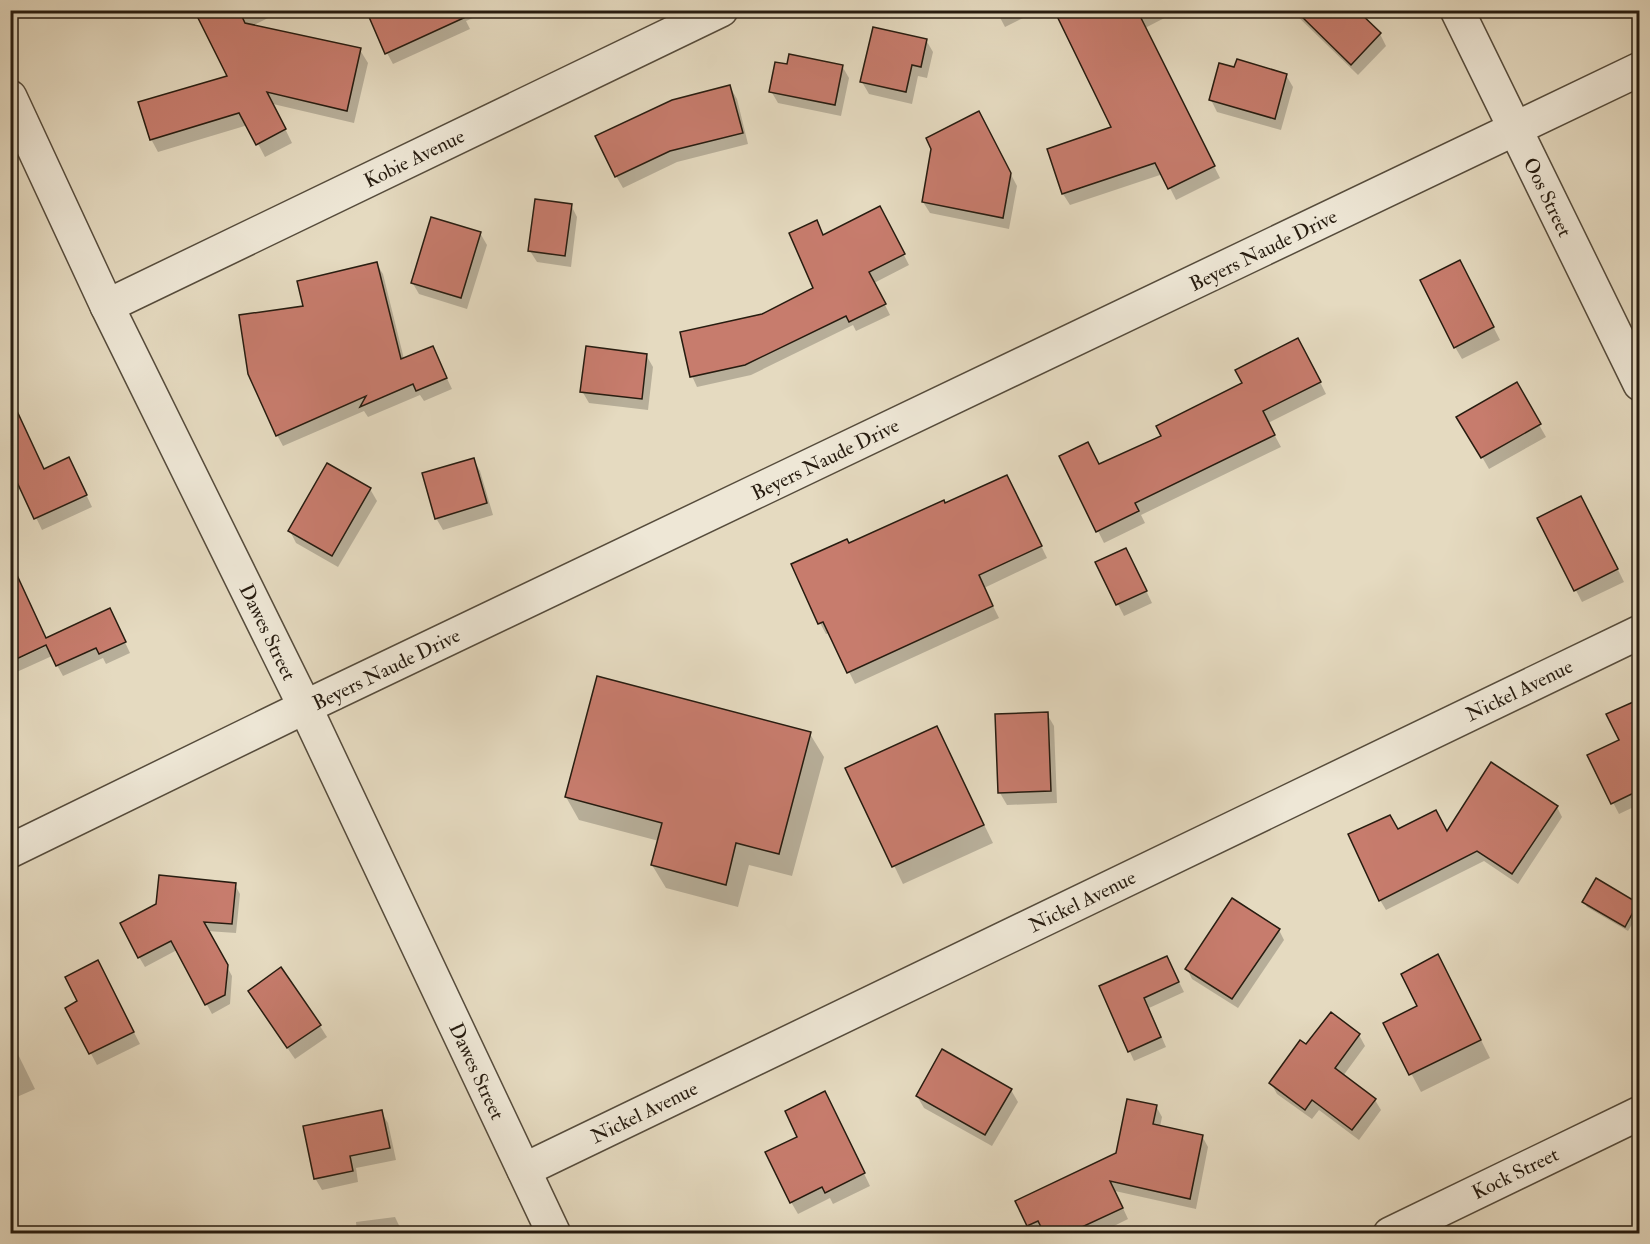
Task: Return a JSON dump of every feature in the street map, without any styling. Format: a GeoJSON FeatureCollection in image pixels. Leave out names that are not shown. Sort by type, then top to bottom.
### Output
{"type":"FeatureCollection","features":[{"type":"Feature","properties":{"kind":"street","name":"Kobie Avenue"},"geometry":{"type":"LineString","coordinates":[[107,306],[721,10]]}},
{"type":"Feature","properties":{"kind":"street","name":"Oos Street"},"geometry":{"type":"LineString","coordinates":[[1457,10],[1640,384]]}},
{"type":"Feature","properties":{"kind":"street","name":"Beyers Naude Drive"},"geometry":{"type":"LineString","coordinates":[[10,851],[305,707],[1640,69]]}},
{"type":"Feature","properties":{"kind":"street","name":"Dawes Street"},"geometry":{"type":"LineString","coordinates":[[10,97],[107,306],[305,707],[554,1233]]}},
{"type":"Feature","properties":{"kind":"street","name":"Nickel Avenue"},"geometry":{"type":"LineString","coordinates":[[524,1170],[1640,632]]}},
{"type":"Feature","properties":{"kind":"street","name":"Kock Street"},"geometry":{"type":"LineString","coordinates":[[1390,1233],[1640,1113]]}},
{"type":"Feature","properties":{"kind":"building"},"geometry":{"type":"Polygon","coordinates":[[[194,10],[239,10],[245,23],[361,48],[347,111],[267,92],[286,129],[256,145],[239,113],[150,140],[138,102],[227,76],[194,10]]]}},
{"type":"Feature","properties":{"kind":"building"},"geometry":{"type":"Polygon","coordinates":[[[366,10],[481,10],[385,54],[366,10]]]}},
{"type":"Feature","properties":{"kind":"building"},"geometry":{"type":"Polygon","coordinates":[[[1054,10],[1137,10],[1215,166],[1168,189],[1155,163],[1062,194],[1047,149],[1111,127],[1054,10]]]}},
{"type":"Feature","properties":{"kind":"building"},"geometry":{"type":"Polygon","coordinates":[[[1295,10],[1357,10],[1381,33],[1351,65],[1295,10]]]}},
{"type":"Feature","properties":{"kind":"building"},"geometry":{"type":"Polygon","coordinates":[[[873,27],[927,39],[921,67],[912,65],[906,92],[860,82],[873,27]]]}},
{"type":"Feature","properties":{"kind":"building"},"geometry":{"type":"Polygon","coordinates":[[[789,54],[843,65],[835,105],[769,92],[775,62],[787,64],[789,54]]]}},
{"type":"Feature","properties":{"kind":"building"},"geometry":{"type":"Polygon","coordinates":[[[1237,59],[1287,74],[1275,119],[1209,100],[1219,63],[1234,67],[1237,59]]]}},
{"type":"Feature","properties":{"kind":"building"},"geometry":{"type":"Polygon","coordinates":[[[730,85],[743,133],[670,151],[615,177],[595,136],[672,100],[730,85]]]}},
{"type":"Feature","properties":{"kind":"building"},"geometry":{"type":"Polygon","coordinates":[[[979,111],[1011,173],[1003,218],[922,202],[931,149],[926,138],[979,111]]]}},
{"type":"Feature","properties":{"kind":"building"},"geometry":{"type":"Polygon","coordinates":[[[535,199],[572,204],[565,256],[528,251],[535,199]]]}},
{"type":"Feature","properties":{"kind":"building"},"geometry":{"type":"Polygon","coordinates":[[[880,206],[905,254],[869,272],[886,304],[849,322],[846,316],[745,365],[690,377],[680,332],[762,314],[813,288],[789,233],[817,220],[823,235],[880,206]]]}},
{"type":"Feature","properties":{"kind":"building"},"geometry":{"type":"Polygon","coordinates":[[[431,217],[481,232],[461,298],[411,283],[431,217]]]}},
{"type":"Feature","properties":{"kind":"building"},"geometry":{"type":"Polygon","coordinates":[[[1460,260],[1494,327],[1454,348],[1420,280],[1460,260]]]}},
{"type":"Feature","properties":{"kind":"building"},"geometry":{"type":"Polygon","coordinates":[[[377,262],[401,359],[433,346],[447,378],[416,391],[413,384],[360,407],[366,396],[276,436],[248,374],[239,315],[303,306],[297,281],[377,262]]]}},
{"type":"Feature","properties":{"kind":"building"},"geometry":{"type":"Polygon","coordinates":[[[1298,338],[1321,382],[1263,411],[1275,435],[1135,503],[1139,511],[1096,532],[1059,456],[1088,442],[1099,464],[1161,436],[1156,426],[1242,383],[1235,370],[1298,338]]]}},
{"type":"Feature","properties":{"kind":"building"},"geometry":{"type":"Polygon","coordinates":[[[586,346],[647,354],[642,399],[580,392],[586,346]]]}},
{"type":"Feature","properties":{"kind":"building"},"geometry":{"type":"Polygon","coordinates":[[[1517,382],[1541,424],[1481,458],[1456,417],[1517,382]]]}},
{"type":"Feature","properties":{"kind":"building"},"geometry":{"type":"Polygon","coordinates":[[[10,396],[44,469],[69,457],[87,495],[34,519],[10,467],[10,396]]]}},
{"type":"Feature","properties":{"kind":"building"},"geometry":{"type":"Polygon","coordinates":[[[474,458],[487,503],[435,519],[422,473],[474,458]]]}},
{"type":"Feature","properties":{"kind":"building"},"geometry":{"type":"Polygon","coordinates":[[[327,463],[371,488],[332,556],[288,531],[327,463]]]}},
{"type":"Feature","properties":{"kind":"building"},"geometry":{"type":"Polygon","coordinates":[[[1007,475],[1042,546],[979,575],[993,606],[847,673],[823,622],[818,624],[791,564],[847,539],[849,543],[944,500],[945,503],[1007,475]]]}},
{"type":"Feature","properties":{"kind":"building"},"geometry":{"type":"Polygon","coordinates":[[[1581,496],[1618,569],[1574,591],[1537,518],[1581,496]]]}},
{"type":"Feature","properties":{"kind":"building"},"geometry":{"type":"Polygon","coordinates":[[[1126,548],[1147,591],[1116,605],[1095,562],[1126,548]]]}},
{"type":"Feature","properties":{"kind":"building"},"geometry":{"type":"Polygon","coordinates":[[[10,560],[46,638],[110,608],[126,642],[99,654],[96,648],[56,666],[46,645],[10,662],[10,560]]]}},
{"type":"Feature","properties":{"kind":"building"},"geometry":{"type":"Polygon","coordinates":[[[597,676],[811,732],[779,854],[736,843],[726,885],[651,865],[662,823],[565,797],[597,676]]]}},
{"type":"Feature","properties":{"kind":"building"},"geometry":{"type":"Polygon","coordinates":[[[1640,699],[1640,790],[1611,804],[1587,755],[1619,740],[1606,714],[1640,699]]]}},
{"type":"Feature","properties":{"kind":"building"},"geometry":{"type":"Polygon","coordinates":[[[1048,712],[1051,791],[998,793],[995,714],[1048,712]]]}},
{"type":"Feature","properties":{"kind":"building"},"geometry":{"type":"Polygon","coordinates":[[[937,726],[984,825],[892,867],[845,768],[937,726]]]}},
{"type":"Feature","properties":{"kind":"building"},"geometry":{"type":"Polygon","coordinates":[[[1491,762],[1558,806],[1512,874],[1477,851],[1379,901],[1348,834],[1390,815],[1398,829],[1436,810],[1447,831],[1491,762]]]}},
{"type":"Feature","properties":{"kind":"building"},"geometry":{"type":"Polygon","coordinates":[[[159,875],[236,883],[232,924],[204,922],[228,965],[225,995],[205,1005],[171,941],[138,958],[120,923],[156,904],[159,875]]]}},
{"type":"Feature","properties":{"kind":"building"},"geometry":{"type":"Polygon","coordinates":[[[1596,878],[1638,903],[1625,927],[1582,902],[1596,878]]]}},
{"type":"Feature","properties":{"kind":"building"},"geometry":{"type":"Polygon","coordinates":[[[1232,898],[1280,929],[1232,999],[1185,969],[1232,898]]]}},
{"type":"Feature","properties":{"kind":"building"},"geometry":{"type":"Polygon","coordinates":[[[1438,954],[1481,1040],[1409,1075],[1383,1023],[1417,1006],[1401,974],[1438,954]]]}},
{"type":"Feature","properties":{"kind":"building"},"geometry":{"type":"Polygon","coordinates":[[[1167,956],[1179,982],[1144,998],[1161,1037],[1128,1052],[1099,986],[1167,956]]]}},
{"type":"Feature","properties":{"kind":"building"},"geometry":{"type":"Polygon","coordinates":[[[98,960],[134,1032],[89,1054],[65,1008],[77,1001],[65,977],[98,960]]]}},
{"type":"Feature","properties":{"kind":"building"},"geometry":{"type":"Polygon","coordinates":[[[281,967],[321,1025],[287,1048],[248,991],[281,967]]]}},
{"type":"Feature","properties":{"kind":"building"},"geometry":{"type":"Polygon","coordinates":[[[1331,1012],[1360,1034],[1335,1068],[1376,1099],[1352,1130],[1312,1100],[1305,1110],[1269,1083],[1300,1040],[1306,1044],[1331,1012]]]}},
{"type":"Feature","properties":{"kind":"building"},"geometry":{"type":"Polygon","coordinates":[[[942,1049],[1012,1089],[985,1135],[916,1096],[942,1049]]]}},
{"type":"Feature","properties":{"kind":"building"},"geometry":{"type":"Polygon","coordinates":[[[825,1091],[865,1173],[825,1193],[822,1187],[790,1203],[765,1152],[797,1137],[785,1111],[825,1091]]]}},
{"type":"Feature","properties":{"kind":"building"},"geometry":{"type":"Polygon","coordinates":[[[1127,1099],[1157,1105],[1153,1124],[1203,1135],[1190,1199],[1110,1181],[1123,1208],[1069,1233],[1044,1233],[1038,1221],[1027,1226],[1015,1201],[1116,1153],[1127,1099]]]}},
{"type":"Feature","properties":{"kind":"building"},"geometry":{"type":"Polygon","coordinates":[[[382,1110],[390,1148],[350,1156],[353,1171],[314,1179],[303,1126],[382,1110]]]}}]}
